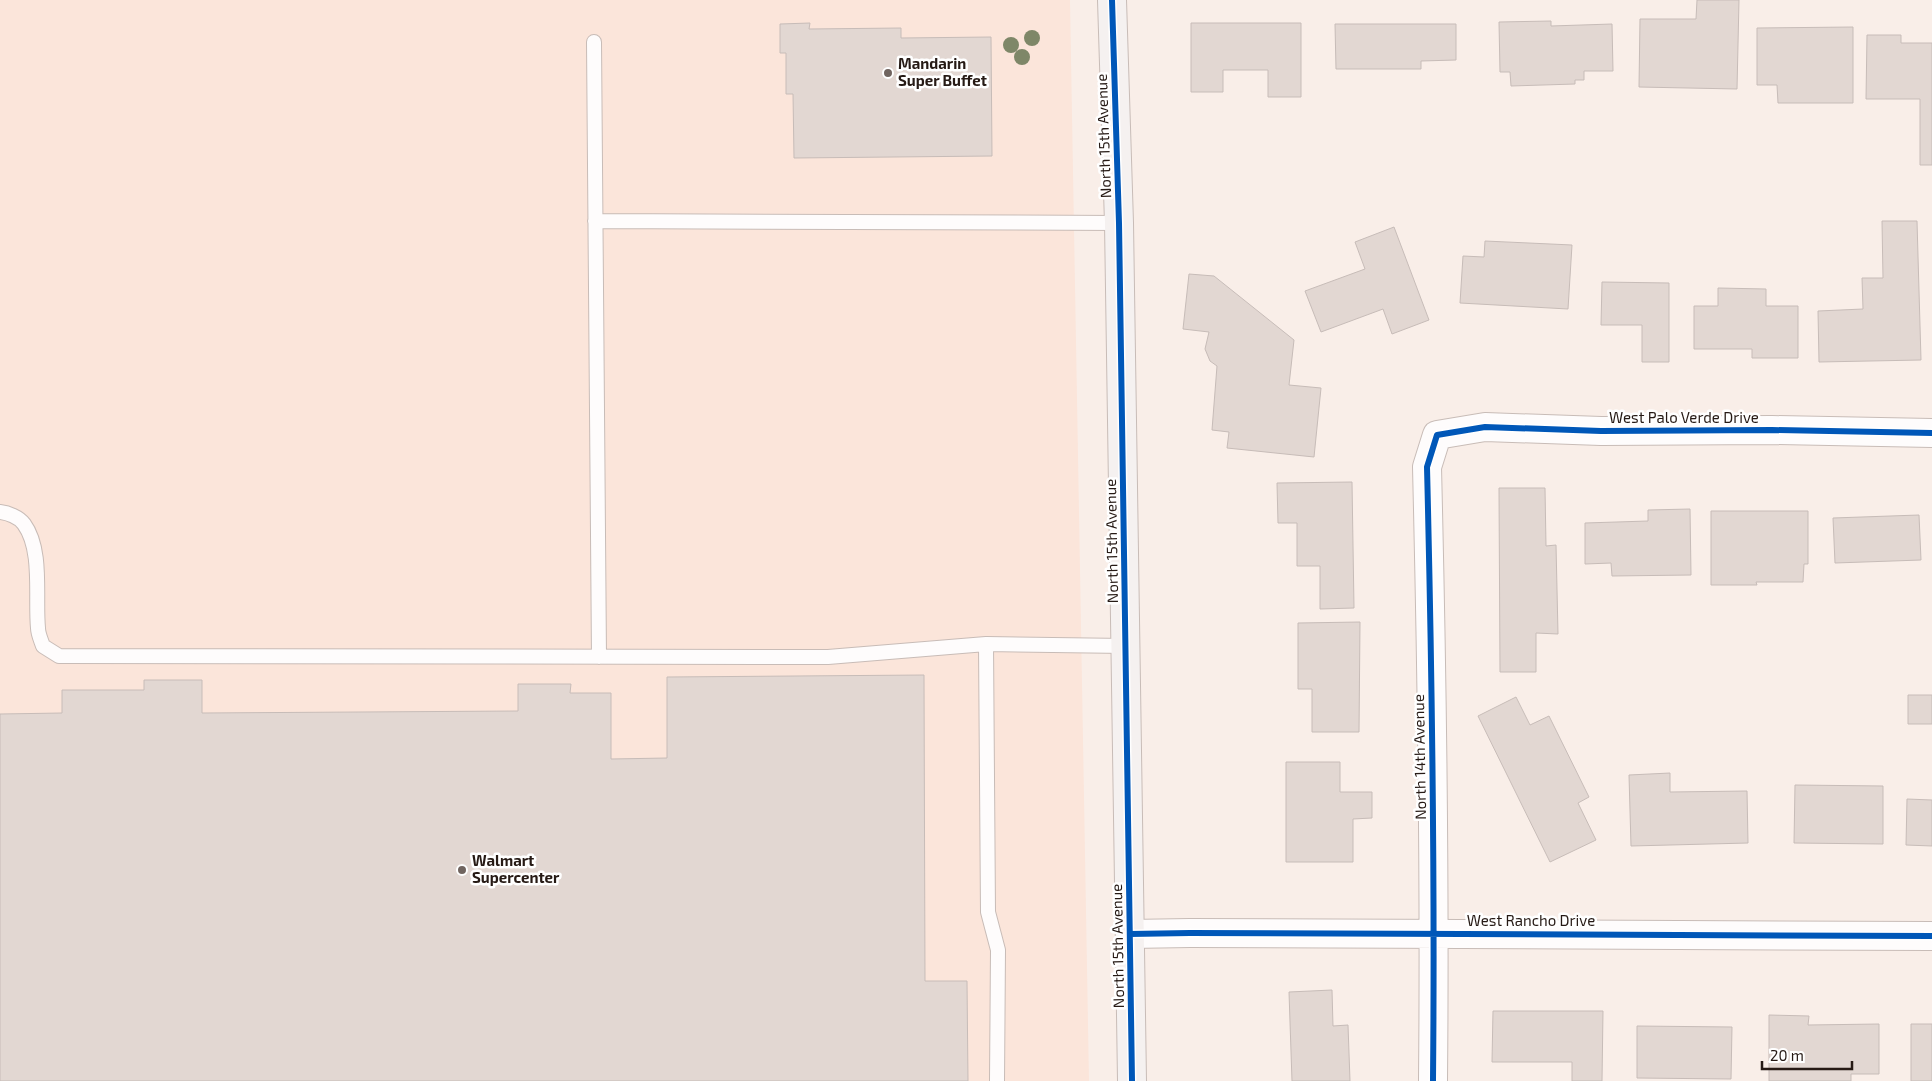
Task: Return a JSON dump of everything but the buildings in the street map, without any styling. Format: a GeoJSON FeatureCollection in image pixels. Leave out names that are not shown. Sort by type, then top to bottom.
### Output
{"type":"FeatureCollection","features":[{"type":"Feature","properties":{"kind":"street","name":"North 15th Avenue"},"geometry":{"type":"LineString","coordinates":[[1112,0],[1119,223],[1132,1081]]}},
{"type":"Feature","properties":{"kind":"street","name":"West Palo Verde Drive"},"geometry":{"type":"LineString","coordinates":[[1437,435],[1485,427],[1601,431],[1772,430],[1932,434]]}},
{"type":"Feature","properties":{"kind":"street","name":"North 14th Avenue"},"geometry":{"type":"LineString","coordinates":[[1433,1081],[1432,695],[1427,468],[1437,435]]}},
{"type":"Feature","properties":{"kind":"street","name":"West Rancho Drive"},"geometry":{"type":"LineString","coordinates":[[1130,934],[1434,933],[1932,936]]}},
{"type":"Feature","properties":{"kind":"lane"},"geometry":{"type":"LineString","coordinates":[[594,42],[599,657]]}},
{"type":"Feature","properties":{"kind":"lane"},"geometry":{"type":"LineString","coordinates":[[595,221],[1119,223]]}},
{"type":"Feature","properties":{"kind":"lane"},"geometry":{"type":"LineString","coordinates":[[0,512],[10,514],[23,522],[33,542],[36,565],[38,630],[43,646],[59,656],[828,657],[986,644],[1126,646]]}},
{"type":"Feature","properties":{"kind":"lane"},"geometry":{"type":"LineString","coordinates":[[986,644],[988,912],[998,950],[996,1081]]}},
{"type":"Feature","properties":{"kind":"shaded area"},"geometry":{"type":"Polygon","coordinates":[[[0,0],[1070,0],[1089,1081],[0,1081],[0,0]]]}},
{"type":"Feature","properties":{"kind":"cycle path"},"geometry":{"type":"LineString","coordinates":[[1112,0],[1119,223],[1132,1081]]}},
{"type":"Feature","properties":{"kind":"cycle path"},"geometry":{"type":"LineString","coordinates":[[1433,1081],[1433,774],[1427,467],[1437,435],[1485,427],[1601,431],[1772,430],[1932,433]]}},
{"type":"Feature","properties":{"kind":"cycle path"},"geometry":{"type":"LineString","coordinates":[[1130,934],[1932,936]]}},
{"type":"Feature","properties":{"kind":"place","name":"Mandarin Super Buffet"},"geometry":{"type":"Point","coordinates":[888,73]}},
{"type":"Feature","properties":{"kind":"place","name":"Walmart Supercenter"},"geometry":{"type":"Point","coordinates":[462,870]}}]}
